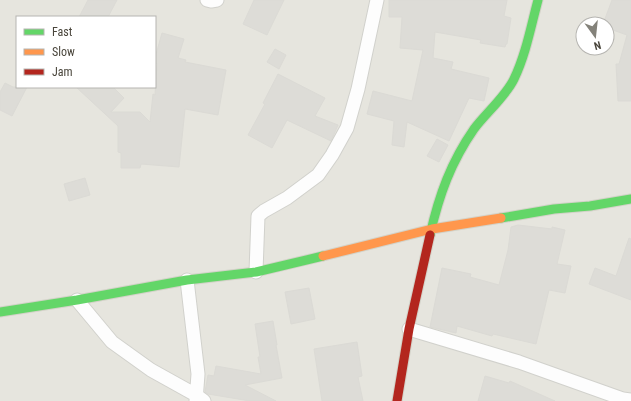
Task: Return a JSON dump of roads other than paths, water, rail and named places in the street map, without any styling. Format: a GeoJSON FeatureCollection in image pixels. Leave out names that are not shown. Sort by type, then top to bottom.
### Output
{"type":"FeatureCollection","features":[{"type":"Feature","properties":{"kind":"street"},"geometry":{"type":"LineString","coordinates":[[207,0],[217,0]]}},
{"type":"Feature","properties":{"kind":"street"},"geometry":{"type":"LineString","coordinates":[[256,272],[258,216],[287,198],[318,175],[332,155],[347,128],[358,89],[377,0]]}},
{"type":"Feature","properties":{"kind":"street"},"geometry":{"type":"LineString","coordinates":[[397,401],[409,329],[437,205],[454,160],[475,128],[514,80],[523,55],[538,0]]}},
{"type":"Feature","properties":{"kind":"street"},"geometry":{"type":"LineString","coordinates":[[0,312],[187,280],[256,272],[432,229],[554,209],[590,206],[631,199]]}},
{"type":"Feature","properties":{"kind":"street"},"geometry":{"type":"LineString","coordinates":[[187,280],[198,374],[199,399]]}},
{"type":"Feature","properties":{"kind":"street"},"geometry":{"type":"LineString","coordinates":[[77,300],[112,342],[151,370],[199,399]]}},
{"type":"Feature","properties":{"kind":"street"},"geometry":{"type":"LineString","coordinates":[[409,329],[519,362],[623,400],[631,400]]}}]}
